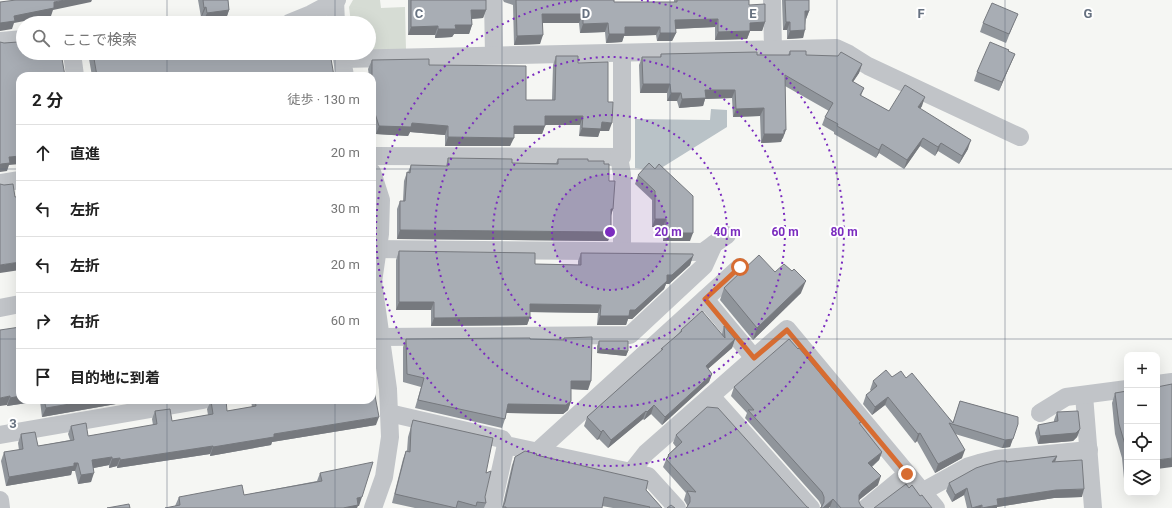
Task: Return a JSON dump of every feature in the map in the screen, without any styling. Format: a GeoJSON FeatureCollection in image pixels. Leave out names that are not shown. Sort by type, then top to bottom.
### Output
{"type":"FeatureCollection","features":[{"type":"Feature","properties":{"kind":"street"},"geometry":{"type":"LineString","coordinates":[[306,16],[336,0],[336,16]]}},
{"type":"Feature","properties":{"kind":"street"},"geometry":{"type":"LineString","coordinates":[[493,0],[494,55]]}},
{"type":"Feature","properties":{"kind":"street"},"geometry":{"type":"LineString","coordinates":[[772,0],[773,50]]}},
{"type":"Feature","properties":{"kind":"street"},"geometry":{"type":"LineString","coordinates":[[0,41],[16,40]]}},
{"type":"Feature","properties":{"kind":"street"},"geometry":{"type":"LineString","coordinates":[[376,56],[622,53],[836,48],[868,66],[1020,137]]}},
{"type":"Feature","properties":{"kind":"street"},"geometry":{"type":"LineString","coordinates":[[376,156],[622,157],[622,53]]}},
{"type":"Feature","properties":{"kind":"street"},"geometry":{"type":"LineString","coordinates":[[73,60],[74,72]]}},
{"type":"Feature","properties":{"kind":"street"},"geometry":{"type":"LineString","coordinates":[[343,60],[344,72]]}},
{"type":"Feature","properties":{"kind":"street"},"geometry":{"type":"LineString","coordinates":[[619,157],[622,174],[622,251]]}},
{"type":"Feature","properties":{"kind":"street"},"geometry":{"type":"LineString","coordinates":[[0,183],[16,181]]}},
{"type":"Feature","properties":{"kind":"street"},"geometry":{"type":"LineString","coordinates":[[376,184],[381,200],[380,234],[376,246]]}},
{"type":"Feature","properties":{"kind":"street"},"geometry":{"type":"LineString","coordinates":[[376,249],[703,252],[721,240],[704,266],[630,335],[380,337]]}},
{"type":"Feature","properties":{"kind":"street"},"geometry":{"type":"LineString","coordinates":[[538,451],[740,267]]}},
{"type":"Feature","properties":{"kind":"street"},"geometry":{"type":"LineString","coordinates":[[705,299],[754,358]]}},
{"type":"Feature","properties":{"kind":"street"},"geometry":{"type":"LineString","coordinates":[[0,308],[16,305]]}},
{"type":"Feature","properties":{"kind":"street"},"geometry":{"type":"LineString","coordinates":[[373,508],[384,477],[390,437],[388,389],[378,370],[380,337],[376,306]]}},
{"type":"Feature","properties":{"kind":"street"},"geometry":{"type":"LineString","coordinates":[[631,472],[646,453],[787,330],[936,508]]}},
{"type":"Feature","properties":{"kind":"street"},"geometry":{"type":"LineString","coordinates":[[1160,384],[1172,382]]}},
{"type":"Feature","properties":{"kind":"street"},"geometry":{"type":"LineString","coordinates":[[1040,413],[1066,398],[1124,389]]}},
{"type":"Feature","properties":{"kind":"street"},"geometry":{"type":"LineString","coordinates":[[1084,395],[1093,508]]}},
{"type":"Feature","properties":{"kind":"street"},"geometry":{"type":"LineString","coordinates":[[711,396],[811,508]]}},
{"type":"Feature","properties":{"kind":"street"},"geometry":{"type":"LineString","coordinates":[[0,435],[180,404]]}},
{"type":"Feature","properties":{"kind":"street"},"geometry":{"type":"LineString","coordinates":[[389,413],[502,439],[506,445],[648,476],[677,508]]}},
{"type":"Feature","properties":{"kind":"street"},"geometry":{"type":"LineString","coordinates":[[492,508],[506,445]]}},
{"type":"Feature","properties":{"kind":"street"},"geometry":{"type":"LineString","coordinates":[[922,492],[969,466],[979,463],[996,459],[1089,450]]}},
{"type":"Feature","properties":{"kind":"street"},"geometry":{"type":"LineString","coordinates":[[866,508],[907,474]]}},
{"type":"Feature","properties":{"kind":"street"},"geometry":{"type":"LineString","coordinates":[[0,500],[1,508]]}},
{"type":"Feature","properties":{"kind":"shaded area"},"geometry":{"type":"Polygon","coordinates":[[[353,0],[380,0],[381,8],[405,7],[406,50],[376,51],[376,16],[350,16],[349,7],[353,0]]]}},
{"type":"Feature","properties":{"kind":"shaded area"},"geometry":{"type":"Polygon","coordinates":[[[711,109],[727,110],[727,127],[658,170],[635,168],[635,119],[710,120],[711,109]]]}},
{"type":"Feature","properties":{"kind":"building"},"geometry":{"type":"Polygon","coordinates":[[[16,0],[65,0],[54,2],[54,8],[14,16],[15,21],[0,23],[0,2],[16,0]]]}},
{"type":"Feature","properties":{"kind":"building"},"geometry":{"type":"Polygon","coordinates":[[[203,0],[228,0],[229,10],[207,13],[206,7],[204,8],[203,0]]]}},
{"type":"Feature","properties":{"kind":"building"},"geometry":{"type":"Polygon","coordinates":[[[411,0],[486,0],[486,10],[471,10],[472,25],[455,25],[456,29],[438,29],[438,26],[411,27],[411,0]]]}},
{"type":"Feature","properties":{"kind":"building"},"geometry":{"type":"Polygon","coordinates":[[[516,0],[614,0],[614,2],[677,2],[677,0],[749,0],[749,5],[765,4],[765,22],[750,23],[750,31],[718,32],[718,19],[675,20],[676,33],[660,33],[660,27],[625,27],[625,34],[609,34],[608,23],[583,24],[583,14],[542,14],[543,35],[517,36],[516,0]]]}},
{"type":"Feature","properties":{"kind":"building"},"geometry":{"type":"Polygon","coordinates":[[[785,0],[809,0],[809,11],[805,11],[805,30],[790,31],[790,22],[786,22],[785,0]]]}},
{"type":"Feature","properties":{"kind":"building"},"geometry":{"type":"Polygon","coordinates":[[[992,3],[1018,14],[1009,34],[983,23],[992,3]]]}},
{"type":"Feature","properties":{"kind":"building"},"geometry":{"type":"Polygon","coordinates":[[[0,42],[16,42],[16,60],[62,60],[64,72],[16,72],[16,156],[9,157],[10,163],[0,165],[0,42]]]}},
{"type":"Feature","properties":{"kind":"building"},"geometry":{"type":"Polygon","coordinates":[[[990,42],[1015,54],[1002,82],[977,72],[990,42]]]}},
{"type":"Feature","properties":{"kind":"building"},"geometry":{"type":"Polygon","coordinates":[[[790,51],[806,51],[806,55],[838,56],[841,52],[862,64],[852,81],[864,88],[860,95],[889,111],[905,85],[925,97],[918,107],[971,140],[962,156],[941,143],[938,147],[923,138],[907,160],[882,144],[879,150],[837,126],[838,124],[825,117],[833,103],[785,75],[786,130],[784,130],[784,134],[764,134],[764,108],[736,109],[735,90],[705,90],[706,98],[682,99],[681,93],[671,93],[670,84],[643,84],[642,57],[661,57],[661,54],[757,52],[757,55],[790,55],[790,51]]]}},
{"type":"Feature","properties":{"kind":"building"},"geometry":{"type":"Polygon","coordinates":[[[556,56],[578,56],[578,63],[608,62],[608,102],[613,102],[612,123],[602,122],[601,129],[582,128],[583,116],[545,116],[545,126],[514,126],[514,138],[448,137],[448,126],[412,123],[411,127],[379,126],[376,117],[376,72],[372,72],[372,60],[429,59],[429,65],[526,66],[526,100],[555,100],[556,56]]]}},
{"type":"Feature","properties":{"kind":"building"},"geometry":{"type":"Polygon","coordinates":[[[94,60],[331,60],[333,72],[96,72],[94,60]]]}},
{"type":"Feature","properties":{"kind":"building"},"geometry":{"type":"Polygon","coordinates":[[[448,158],[512,159],[512,163],[558,164],[558,159],[588,159],[588,161],[604,161],[604,164],[609,164],[609,181],[615,181],[613,209],[611,209],[611,232],[400,230],[400,201],[405,201],[407,172],[410,173],[411,165],[448,166],[448,158]]]}},
{"type":"Feature","properties":{"kind":"building"},"geometry":{"type":"Polygon","coordinates":[[[649,163],[655,169],[659,164],[693,196],[693,233],[666,233],[666,219],[655,219],[655,191],[638,175],[649,163]]]}},
{"type":"Feature","properties":{"kind":"building"},"geometry":{"type":"Polygon","coordinates":[[[0,184],[13,184],[16,197],[16,263],[0,265],[0,184]]]}},
{"type":"Feature","properties":{"kind":"building"},"geometry":{"type":"Polygon","coordinates":[[[399,251],[535,253],[535,264],[581,265],[581,253],[693,254],[693,256],[672,275],[667,275],[667,281],[635,310],[630,310],[629,316],[600,316],[601,305],[530,304],[530,317],[434,318],[434,302],[399,302],[399,251]]]}},
{"type":"Feature","properties":{"kind":"building"},"geometry":{"type":"Polygon","coordinates":[[[759,255],[775,272],[784,264],[792,271],[794,269],[806,281],[757,328],[724,288],[759,255]]]}},
{"type":"Feature","properties":{"kind":"building"},"geometry":{"type":"Polygon","coordinates":[[[702,311],[725,338],[724,326],[735,339],[706,366],[712,374],[665,417],[654,405],[611,440],[603,430],[601,432],[587,417],[663,349],[661,349],[702,311]]]}},
{"type":"Feature","properties":{"kind":"building"},"geometry":{"type":"Polygon","coordinates":[[[16,328],[16,397],[10,398],[10,396],[0,398],[0,330],[16,328]]]}},
{"type":"Feature","properties":{"kind":"building"},"geometry":{"type":"Polygon","coordinates":[[[592,337],[591,381],[571,381],[571,401],[566,405],[508,404],[505,419],[418,400],[424,378],[407,374],[406,339],[530,338],[564,340],[564,338],[592,337]]]}},
{"type":"Feature","properties":{"kind":"building"},"geometry":{"type":"Polygon","coordinates":[[[789,339],[798,349],[799,348],[861,422],[859,423],[882,452],[868,463],[881,476],[859,495],[859,502],[864,508],[841,508],[833,499],[821,508],[824,502],[822,492],[748,410],[754,410],[734,387],[789,339]]]}},
{"type":"Feature","properties":{"kind":"building"},"geometry":{"type":"Polygon","coordinates":[[[599,341],[628,341],[628,351],[599,349],[599,341]]]}},
{"type":"Feature","properties":{"kind":"building"},"geometry":{"type":"Polygon","coordinates":[[[886,370],[892,377],[901,371],[906,378],[912,373],[953,423],[960,401],[1018,417],[1018,424],[1013,439],[1005,440],[949,423],[965,450],[938,464],[920,433],[918,434],[888,397],[875,407],[866,395],[877,386],[873,381],[886,370]]]}},
{"type":"Feature","properties":{"kind":"building"},"geometry":{"type":"Polygon","coordinates":[[[1172,384],[1172,458],[1160,460],[1160,388],[1160,386],[1172,384]]]}},
{"type":"Feature","properties":{"kind":"building"},"geometry":{"type":"Polygon","coordinates":[[[1124,392],[1124,441],[1119,424],[1115,393],[1124,392]]]}},
{"type":"Feature","properties":{"kind":"building"},"geometry":{"type":"Polygon","coordinates":[[[376,401],[379,417],[274,434],[274,437],[213,447],[120,460],[120,458],[112,459],[112,457],[92,460],[94,473],[81,475],[78,463],[74,463],[74,466],[9,477],[4,452],[23,449],[21,434],[35,432],[38,446],[74,440],[71,426],[86,423],[88,436],[157,424],[155,411],[170,409],[172,421],[213,414],[212,404],[226,404],[227,411],[256,406],[256,404],[376,404],[376,401]]]}},
{"type":"Feature","properties":{"kind":"building"},"geometry":{"type":"Polygon","coordinates":[[[45,404],[70,404],[46,408],[45,404]]]}},
{"type":"Feature","properties":{"kind":"building"},"geometry":{"type":"Polygon","coordinates":[[[707,407],[718,408],[809,508],[686,508],[690,502],[690,497],[687,491],[696,492],[666,459],[669,456],[668,455],[682,442],[676,435],[707,407]]]}},
{"type":"Feature","properties":{"kind":"building"},"geometry":{"type":"Polygon","coordinates":[[[1078,411],[1080,429],[1076,433],[1040,436],[1038,425],[1058,421],[1057,412],[1078,411]]]}},
{"type":"Feature","properties":{"kind":"building"},"geometry":{"type":"Polygon","coordinates":[[[413,420],[493,438],[486,473],[491,471],[485,497],[486,503],[477,502],[476,506],[458,501],[456,508],[395,494],[406,451],[410,452],[411,428],[413,420]]]}},
{"type":"Feature","properties":{"kind":"building"},"geometry":{"type":"Polygon","coordinates":[[[525,451],[537,454],[536,455],[648,481],[646,490],[662,508],[649,508],[650,507],[604,497],[602,508],[503,507],[515,457],[525,451]]]}},
{"type":"Feature","properties":{"kind":"building"},"geometry":{"type":"Polygon","coordinates":[[[1057,456],[1052,462],[1082,460],[1084,489],[1056,490],[997,499],[998,505],[982,508],[982,505],[972,508],[967,488],[955,495],[949,483],[976,468],[1001,461],[1007,461],[1006,462],[1057,456]]]}},
{"type":"Feature","properties":{"kind":"building"},"geometry":{"type":"Polygon","coordinates":[[[373,462],[362,497],[357,498],[358,505],[343,508],[165,508],[180,505],[179,497],[242,485],[244,495],[322,481],[320,473],[373,462]]]}},
{"type":"Feature","properties":{"kind":"building"},"geometry":{"type":"Polygon","coordinates":[[[906,484],[909,488],[912,485],[932,508],[874,508],[906,484]]]}},
{"type":"Feature","properties":{"kind":"building"},"geometry":{"type":"Polygon","coordinates":[[[129,504],[130,508],[107,508],[129,504]]]}},
{"type":"Feature","properties":{"kind":"building"},"geometry":{"type":"Polygon","coordinates":[[[671,505],[675,508],[667,508],[671,505]]]}},
{"type":"Feature","properties":{"kind":"route"},"geometry":{"type":"LineString","coordinates":[[740,267],[705,299],[754,358],[787,330],[907,474]]}}]}
